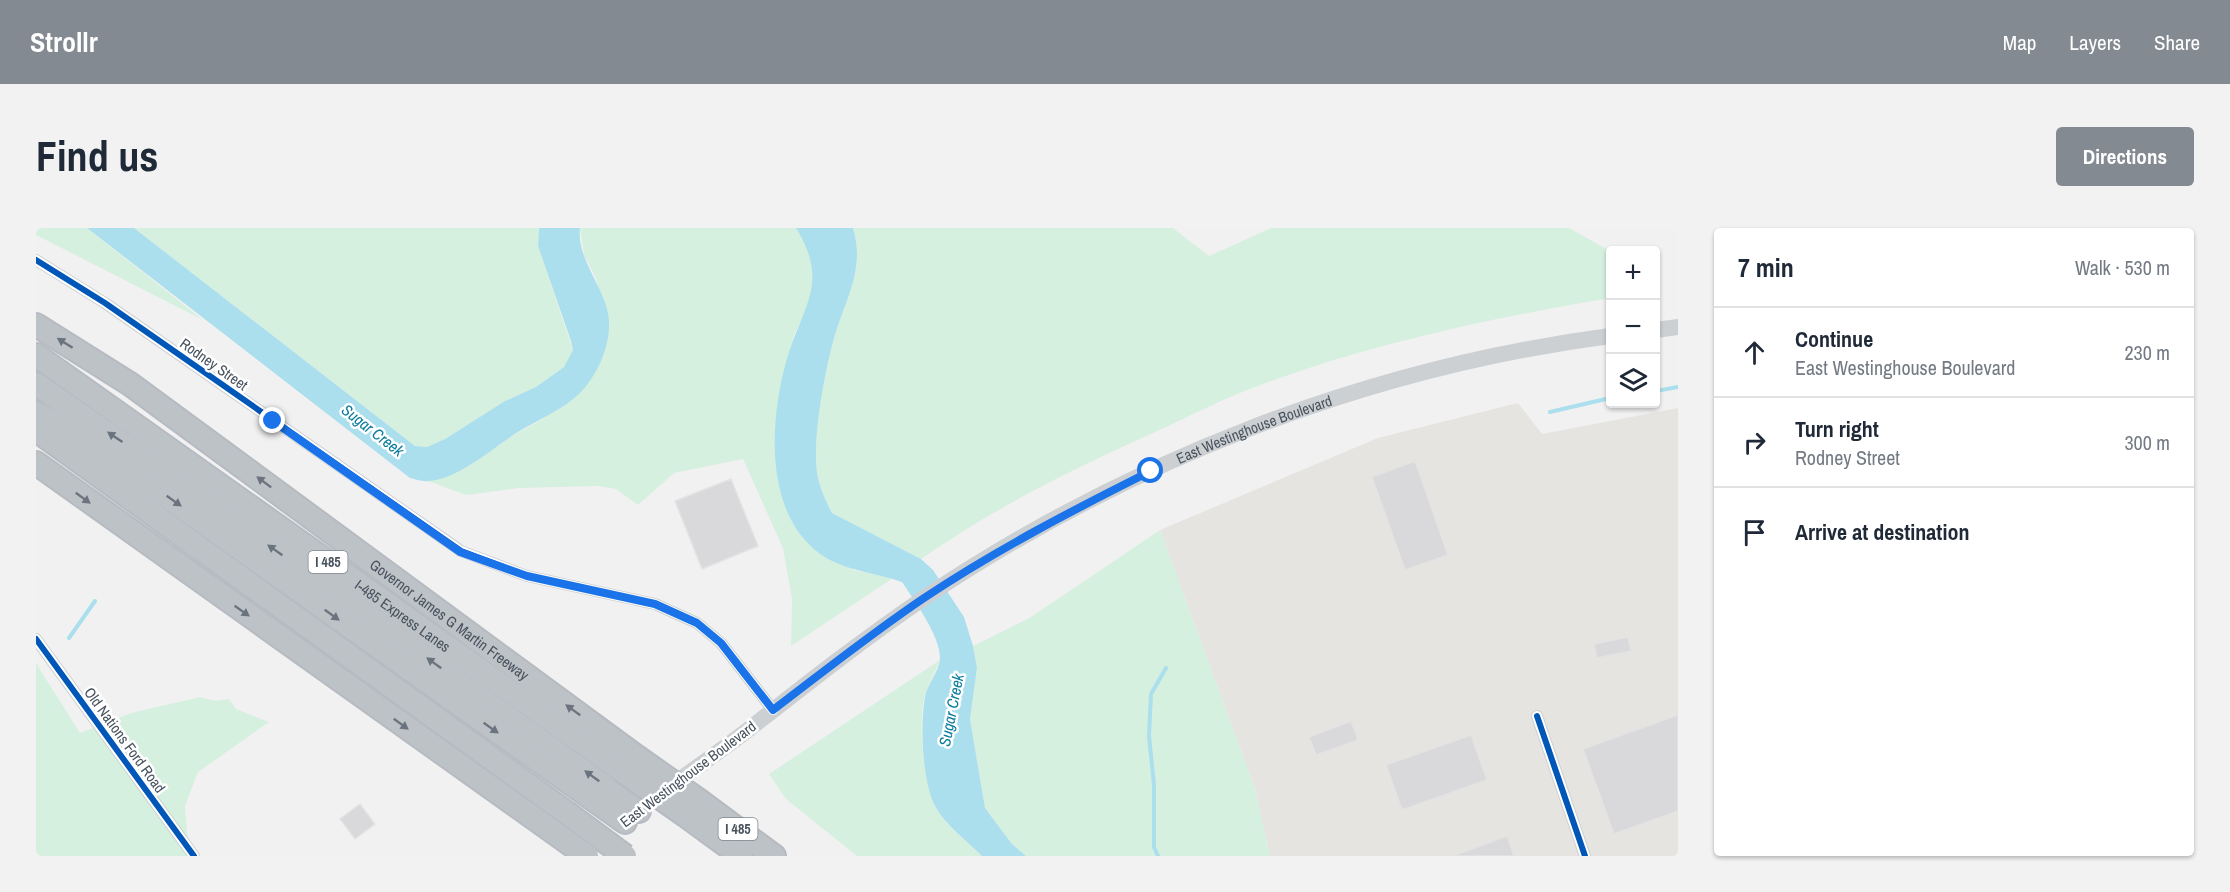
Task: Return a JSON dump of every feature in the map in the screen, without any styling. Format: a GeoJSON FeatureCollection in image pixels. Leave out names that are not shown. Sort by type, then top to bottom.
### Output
{"type":"FeatureCollection","features":[{"type":"Feature","properties":{"kind":"highway","name":"Governor James G Martin Freeway"},"geometry":{"type":"LineString","coordinates":[[36,324],[130,384],[629,763],[693,809],[774,856]]}},
{"type":"Feature","properties":{"kind":"highway"},"geometry":{"type":"LineString","coordinates":[[36,354],[130,384]]}},
{"type":"Feature","properties":{"kind":"highway","name":"I-485 Express Lanes"},"geometry":{"type":"LineString","coordinates":[[36,354],[629,763]]}},
{"type":"Feature","properties":{"kind":"highway"},"geometry":{"type":"LineString","coordinates":[[36,384],[207,502],[632,817]]}},
{"type":"Feature","properties":{"kind":"highway"},"geometry":{"type":"LineString","coordinates":[[36,413],[68,430],[179,505],[632,817]]}},
{"type":"Feature","properties":{"kind":"highway"},"geometry":{"type":"LineString","coordinates":[[36,430],[625,856]]}},
{"type":"Feature","properties":{"kind":"highway"},"geometry":{"type":"LineString","coordinates":[[36,463],[587,856]]}},
{"type":"Feature","properties":{"kind":"highway","name":"I 485"},"geometry":{"type":"LineString","coordinates":[[693,809],[741,856]]}},
{"type":"Feature","properties":{"kind":"main road"},"geometry":{"type":"LineString","coordinates":[[1660,329],[1678,327]]}},
{"type":"Feature","properties":{"kind":"main road","name":"East Westinghouse Boulevard"},"geometry":{"type":"LineString","coordinates":[[580,856],[886,625],[1023,538],[1151,471],[1230,437],[1304,409],[1391,382],[1482,360],[1606,337]]}},
{"type":"Feature","properties":{"kind":"street","name":"Rodney Street"},"geometry":{"type":"LineString","coordinates":[[36,260],[105,303],[460,552],[527,576],[655,604],[697,623],[721,643],[773,710]]}},
{"type":"Feature","properties":{"kind":"street","name":"Old Nations Ford Road"},"geometry":{"type":"LineString","coordinates":[[36,639],[194,856]]}},
{"type":"Feature","properties":{"kind":"street"},"geometry":{"type":"LineString","coordinates":[[1537,716],[1585,856]]}},
{"type":"Feature","properties":{"kind":"shaded area"},"geometry":{"type":"Polygon","coordinates":[[[1518,403],[1542,434],[1678,408],[1678,856],[1270,856],[1255,789],[1160,530],[1378,438],[1518,403]]]}},
{"type":"Feature","properties":{"kind":"green space"},"geometry":{"type":"Polygon","coordinates":[[[36,228],[87,228],[203,320],[36,235],[36,228]]]}},
{"type":"Feature","properties":{"kind":"green space"},"geometry":{"type":"Polygon","coordinates":[[[134,228],[539,228],[538,246],[573,350],[564,367],[536,387],[505,401],[445,439],[427,447],[415,446],[134,228]]]}},
{"type":"Feature","properties":{"kind":"green space"},"geometry":{"type":"Polygon","coordinates":[[[580,228],[796,228],[807,246],[812,263],[812,283],[808,307],[795,333],[786,363],[777,409],[853,570],[893,578],[791,646],[792,599],[783,548],[743,459],[674,473],[638,505],[616,489],[599,486],[519,488],[466,495],[428,481],[472,464],[510,437],[543,419],[610,326],[596,278],[584,255],[580,228]]]}},
{"type":"Feature","properties":{"kind":"green space"},"geometry":{"type":"Polygon","coordinates":[[[853,228],[1173,228],[1209,256],[1271,228],[1569,228],[1606,249],[1606,299],[1428,334],[1337,359],[1250,389],[1039,488],[979,522],[921,559],[832,513],[818,478],[816,448],[822,391],[833,342],[852,286],[857,258],[853,228]]]}},
{"type":"Feature","properties":{"kind":"green space"},"geometry":{"type":"Polygon","coordinates":[[[1160,530],[1255,789],[1270,856],[1026,856],[1012,844],[985,808],[970,719],[977,668],[973,646],[1031,617],[1160,530]]]}},
{"type":"Feature","properties":{"kind":"green space"},"geometry":{"type":"Polygon","coordinates":[[[940,660],[925,695],[923,706],[922,735],[927,781],[935,805],[944,819],[982,856],[857,856],[786,799],[769,774],[940,660]]]}},
{"type":"Feature","properties":{"kind":"green space"},"geometry":{"type":"Polygon","coordinates":[[[36,663],[80,733],[131,713],[200,697],[215,701],[229,699],[236,709],[269,722],[198,772],[185,806],[189,856],[36,856],[36,663]]]}},
{"type":"Feature","properties":{"kind":"water","name":"Sugar Creek"},"geometry":{"type":"Polygon","coordinates":[[[87,228],[134,228],[415,446],[427,447],[445,439],[505,401],[536,387],[564,367],[573,350],[538,246],[539,228],[580,228],[583,253],[605,303],[609,329],[607,341],[602,359],[593,376],[585,387],[566,404],[460,471],[438,479],[419,480],[410,478],[87,228]]]}},
{"type":"Feature","properties":{"kind":"water","name":"Sugar Creek"},"geometry":{"type":"Polygon","coordinates":[[[796,228],[853,228],[856,244],[855,272],[833,342],[817,430],[816,464],[822,491],[832,513],[921,559],[933,570],[964,617],[977,668],[970,719],[985,808],[1012,844],[1026,856],[982,856],[950,826],[935,806],[927,782],[923,753],[923,723],[925,697],[939,664],[939,650],[932,630],[902,582],[846,567],[828,559],[807,542],[792,521],[782,496],[776,469],[776,414],[786,362],[810,296],[812,281],[811,265],[806,248],[796,228]]]}},
{"type":"Feature","properties":{"kind":"building"},"geometry":{"type":"Polygon","coordinates":[[[1415,461],[1448,555],[1405,570],[1372,477],[1415,461]]]}},
{"type":"Feature","properties":{"kind":"building"},"geometry":{"type":"Polygon","coordinates":[[[731,479],[758,546],[702,569],[675,501],[731,479]]]}},
{"type":"Feature","properties":{"kind":"building"},"geometry":{"type":"Polygon","coordinates":[[[1628,637],[1631,651],[1597,658],[1594,644],[1628,637]]]}},
{"type":"Feature","properties":{"kind":"building"},"geometry":{"type":"Polygon","coordinates":[[[1678,715],[1678,811],[1614,834],[1583,749],[1678,715]]]}},
{"type":"Feature","properties":{"kind":"building"},"geometry":{"type":"Polygon","coordinates":[[[1351,721],[1358,740],[1316,755],[1309,737],[1351,721]]]}},
{"type":"Feature","properties":{"kind":"building"},"geometry":{"type":"Polygon","coordinates":[[[1471,735],[1487,780],[1402,810],[1386,765],[1471,735]]]}},
{"type":"Feature","properties":{"kind":"building"},"geometry":{"type":"Polygon","coordinates":[[[360,804],[375,824],[355,839],[340,819],[360,804]]]}},
{"type":"Feature","properties":{"kind":"building"},"geometry":{"type":"Polygon","coordinates":[[[1507,836],[1514,856],[1456,856],[1456,855],[1507,836]]]}},
{"type":"Feature","properties":{"kind":"waterway"},"geometry":{"type":"LineString","coordinates":[[1660,390],[1678,387]]}},
{"type":"Feature","properties":{"kind":"waterway"},"geometry":{"type":"LineString","coordinates":[[1550,412],[1606,399]]}},
{"type":"Feature","properties":{"kind":"waterway"},"geometry":{"type":"LineString","coordinates":[[69,638],[95,601]]}},
{"type":"Feature","properties":{"kind":"waterway"},"geometry":{"type":"LineString","coordinates":[[1158,856],[1154,847],[1154,785],[1149,736],[1151,694],[1166,668]]}},
{"type":"Feature","properties":{"kind":"cycle path"},"geometry":{"type":"LineString","coordinates":[[36,260],[105,303],[461,551],[527,576],[655,604],[697,623],[721,643],[773,710]]}},
{"type":"Feature","properties":{"kind":"cycle path"},"geometry":{"type":"LineString","coordinates":[[36,639],[194,856]]}},
{"type":"Feature","properties":{"kind":"cycle path"},"geometry":{"type":"LineString","coordinates":[[1537,716],[1585,856]]}},
{"type":"Feature","properties":{"kind":"route"},"geometry":{"type":"LineString","coordinates":[[273,421],[460,552],[527,576],[655,604],[697,623],[721,643],[773,710],[924,598],[1023,538],[1151,471]]}}]}
